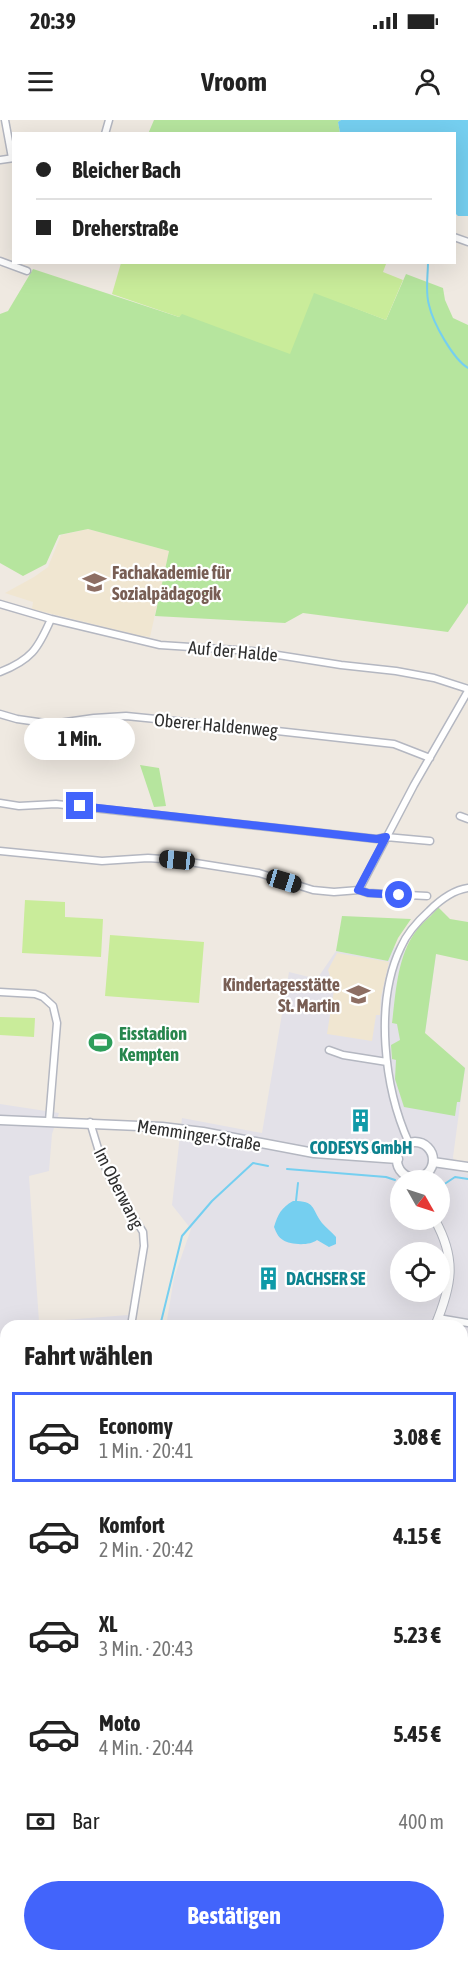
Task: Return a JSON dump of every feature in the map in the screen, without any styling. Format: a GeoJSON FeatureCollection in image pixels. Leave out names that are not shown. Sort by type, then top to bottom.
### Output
{"type":"FeatureCollection","features":[{"type":"Feature","properties":{"kind":"main road","name":"Memminger Straße"},"geometry":{"type":"LineString","coordinates":[[0,1120],[90,1122],[170,1128],[314,1153],[398,1159]]}},
{"type":"Feature","properties":{"kind":"main road"},"geometry":{"type":"LineString","coordinates":[[401,1170],[398,1159],[401,1149],[409,1143],[421,1143],[426,1146],[433,1156],[429,1170]]}},
{"type":"Feature","properties":{"kind":"main road"},"geometry":{"type":"LineString","coordinates":[[433,1162],[468,1167]]}},
{"type":"Feature","properties":{"kind":"street"},"geometry":{"type":"LineString","coordinates":[[5,120],[12,153]]}},
{"type":"Feature","properties":{"kind":"street"},"geometry":{"type":"LineString","coordinates":[[0,261],[27,271]]}},
{"type":"Feature","properties":{"kind":"street","name":"Auf der Halde"},"geometry":{"type":"LineString","coordinates":[[0,604],[51,619],[160,645],[252,651],[396,671],[434,678],[468,690]]}},
{"type":"Feature","properties":{"kind":"street"},"geometry":{"type":"LineString","coordinates":[[0,672],[30,657],[41,643],[51,619]]}},
{"type":"Feature","properties":{"kind":"street"},"geometry":{"type":"LineString","coordinates":[[358,890],[468,690]]}},
{"type":"Feature","properties":{"kind":"street","name":"Oberer Haldenweg"},"geometry":{"type":"LineString","coordinates":[[0,714],[52,724],[126,716],[277,731],[393,744],[430,758]]}},
{"type":"Feature","properties":{"kind":"street"},"geometry":{"type":"LineString","coordinates":[[0,803],[19,806],[56,804],[377,839],[386,837],[430,841]]}},
{"type":"Feature","properties":{"kind":"street"},"geometry":{"type":"LineString","coordinates":[[460,816],[468,819]]}},
{"type":"Feature","properties":{"kind":"street"},"geometry":{"type":"LineString","coordinates":[[0,851],[102,861],[148,858],[177,860],[259,873],[314,890],[334,892],[358,890],[368,893],[427,896]]}},
{"type":"Feature","properties":{"kind":"street"},"geometry":{"type":"LineString","coordinates":[[409,1143],[398,1117],[385,1040],[386,1012],[394,964],[401,946],[420,919],[438,902],[468,888]]}},
{"type":"Feature","properties":{"kind":"street"},"geometry":{"type":"LineString","coordinates":[[0,992],[35,994],[43,997],[53,1006],[57,1023],[49,1121]]}},
{"type":"Feature","properties":{"kind":"street"},"geometry":{"type":"LineString","coordinates":[[329,1050],[344,1055],[387,1062]]}},
{"type":"Feature","properties":{"kind":"street","name":"Im Oberwang"},"geometry":{"type":"LineString","coordinates":[[90,1122],[110,1178],[143,1232],[143,1255],[132,1320]]}},
{"type":"Feature","properties":{"kind":"street"},"geometry":{"type":"LineString","coordinates":[[437,1320],[447,1292],[451,1272],[448,1246],[440,1230]]}},
{"type":"Feature","properties":{"kind":"shaded area","name":"Fachakademie für Sozialpädagogik"},"geometry":{"type":"Polygon","coordinates":[[[88,529],[169,551],[150,637],[32,609],[33,602],[5,593],[48,567],[61,535],[88,529]]]}},
{"type":"Feature","properties":{"kind":"shaded area"},"geometry":{"type":"Polygon","coordinates":[[[394,947],[436,954],[425,1034],[465,1068],[453,1157],[455,1169],[468,1174],[468,1320],[167,1320],[174,1278],[191,1229],[172,1205],[182,1118],[262,1133],[289,972],[317,979],[336,951],[387,961],[394,947]]]}},
{"type":"Feature","properties":{"kind":"shaded area","name":"Kindertagesstätte St. Martin"},"geometry":{"type":"Polygon","coordinates":[[[337,953],[389,962],[381,997],[380,1015],[376,1015],[372,1041],[327,1034],[334,990],[328,970],[337,953]]]}},
{"type":"Feature","properties":{"kind":"shaded area"},"geometry":{"type":"Polygon","coordinates":[[[0,1104],[59,1113],[52,1134],[49,1171],[29,1176],[39,1320],[0,1320],[0,1104]]]}},
{"type":"Feature","properties":{"kind":"shaded area"},"geometry":{"type":"Polygon","coordinates":[[[128,1315],[128,1320],[64,1320],[128,1315]]]}},
{"type":"Feature","properties":{"kind":"green space"},"geometry":{"type":"Polygon","coordinates":[[[154,120],[341,120],[338,122],[340,132],[149,132],[154,120]]]}},
{"type":"Feature","properties":{"kind":"green space"},"geometry":{"type":"Polygon","coordinates":[[[121,264],[386,264],[383,272],[403,280],[386,320],[314,293],[290,354],[182,314],[179,317],[112,294],[121,264]]]}},
{"type":"Feature","properties":{"kind":"green space"},"geometry":{"type":"Polygon","coordinates":[[[33,269],[179,317],[181,314],[314,292],[386,320],[406,274],[443,288],[445,300],[453,318],[468,325],[468,603],[448,632],[303,613],[285,623],[155,616],[169,551],[88,529],[59,535],[46,564],[23,576],[0,563],[0,314],[8,311],[33,269]]]}},
{"type":"Feature","properties":{"kind":"green space"},"geometry":{"type":"Polygon","coordinates":[[[140,765],[159,768],[166,806],[154,807],[140,765]]]}},
{"type":"Feature","properties":{"kind":"green space"},"geometry":{"type":"Polygon","coordinates":[[[25,900],[65,902],[65,917],[103,919],[101,957],[22,953],[25,900]]]}},
{"type":"Feature","properties":{"kind":"green space"},"geometry":{"type":"Polygon","coordinates":[[[438,907],[450,919],[468,922],[468,961],[436,954],[425,1033],[465,1068],[460,1102],[457,1102],[455,1116],[404,1107],[395,1079],[396,1060],[392,1059],[391,1045],[400,1040],[397,1024],[392,1023],[401,963],[416,931],[438,907]]]}},
{"type":"Feature","properties":{"kind":"green space"},"geometry":{"type":"Polygon","coordinates":[[[342,916],[411,919],[398,938],[388,961],[336,951],[342,916]]]}},
{"type":"Feature","properties":{"kind":"green space"},"geometry":{"type":"Polygon","coordinates":[[[110,935],[204,942],[199,1003],[105,996],[110,935]]]}},
{"type":"Feature","properties":{"kind":"green space"},"geometry":{"type":"Polygon","coordinates":[[[0,1017],[35,1018],[34,1037],[0,1035],[0,1017]]]}},
{"type":"Feature","properties":{"kind":"water"},"geometry":{"type":"Polygon","coordinates":[[[341,120],[468,120],[468,216],[456,214],[456,132],[340,132],[338,122],[341,120]]]}},
{"type":"Feature","properties":{"kind":"water"},"geometry":{"type":"Polygon","coordinates":[[[293,1201],[306,1202],[312,1206],[322,1223],[336,1237],[336,1244],[329,1247],[317,1240],[295,1244],[286,1242],[276,1233],[275,1222],[283,1209],[293,1201]]]}},
{"type":"Feature","properties":{"kind":"waterway"},"geometry":{"type":"LineString","coordinates":[[428,264],[427,295],[431,313],[450,349],[468,368]]}},
{"type":"Feature","properties":{"kind":"waterway"},"geometry":{"type":"LineString","coordinates":[[161,1320],[182,1236],[212,1201],[253,1163],[268,1166]]}},
{"type":"Feature","properties":{"kind":"waterway"},"geometry":{"type":"LineString","coordinates":[[287,1169],[390,1178]]}},
{"type":"Feature","properties":{"kind":"waterway"},"geometry":{"type":"LineString","coordinates":[[450,1180],[455,1177],[468,1179]]}},
{"type":"Feature","properties":{"kind":"waterway"},"geometry":{"type":"LineString","coordinates":[[296,1201],[298,1183]]}},
{"type":"Feature","properties":{"kind":"place","name":"Fachakademie für Sozialpädagogik"},"geometry":{"type":"Point","coordinates":[94,582]}},
{"type":"Feature","properties":{"kind":"place","name":"Kindertagesstätte St. Martin"},"geometry":{"type":"Point","coordinates":[358,994]}},
{"type":"Feature","properties":{"kind":"place","name":"Eisstadion Kempten"},"geometry":{"type":"Point","coordinates":[101,1043]}},
{"type":"Feature","properties":{"kind":"place","name":"CODESYS GmbH"},"geometry":{"type":"Point","coordinates":[361,1121]}},
{"type":"Feature","properties":{"kind":"place","name":"DACHSER SE"},"geometry":{"type":"Point","coordinates":[268,1278]}},
{"type":"Feature","properties":{"kind":"route"},"geometry":{"type":"LineString","coordinates":[[80,806],[377,839],[386,837],[358,890],[399,895]]}}]}
